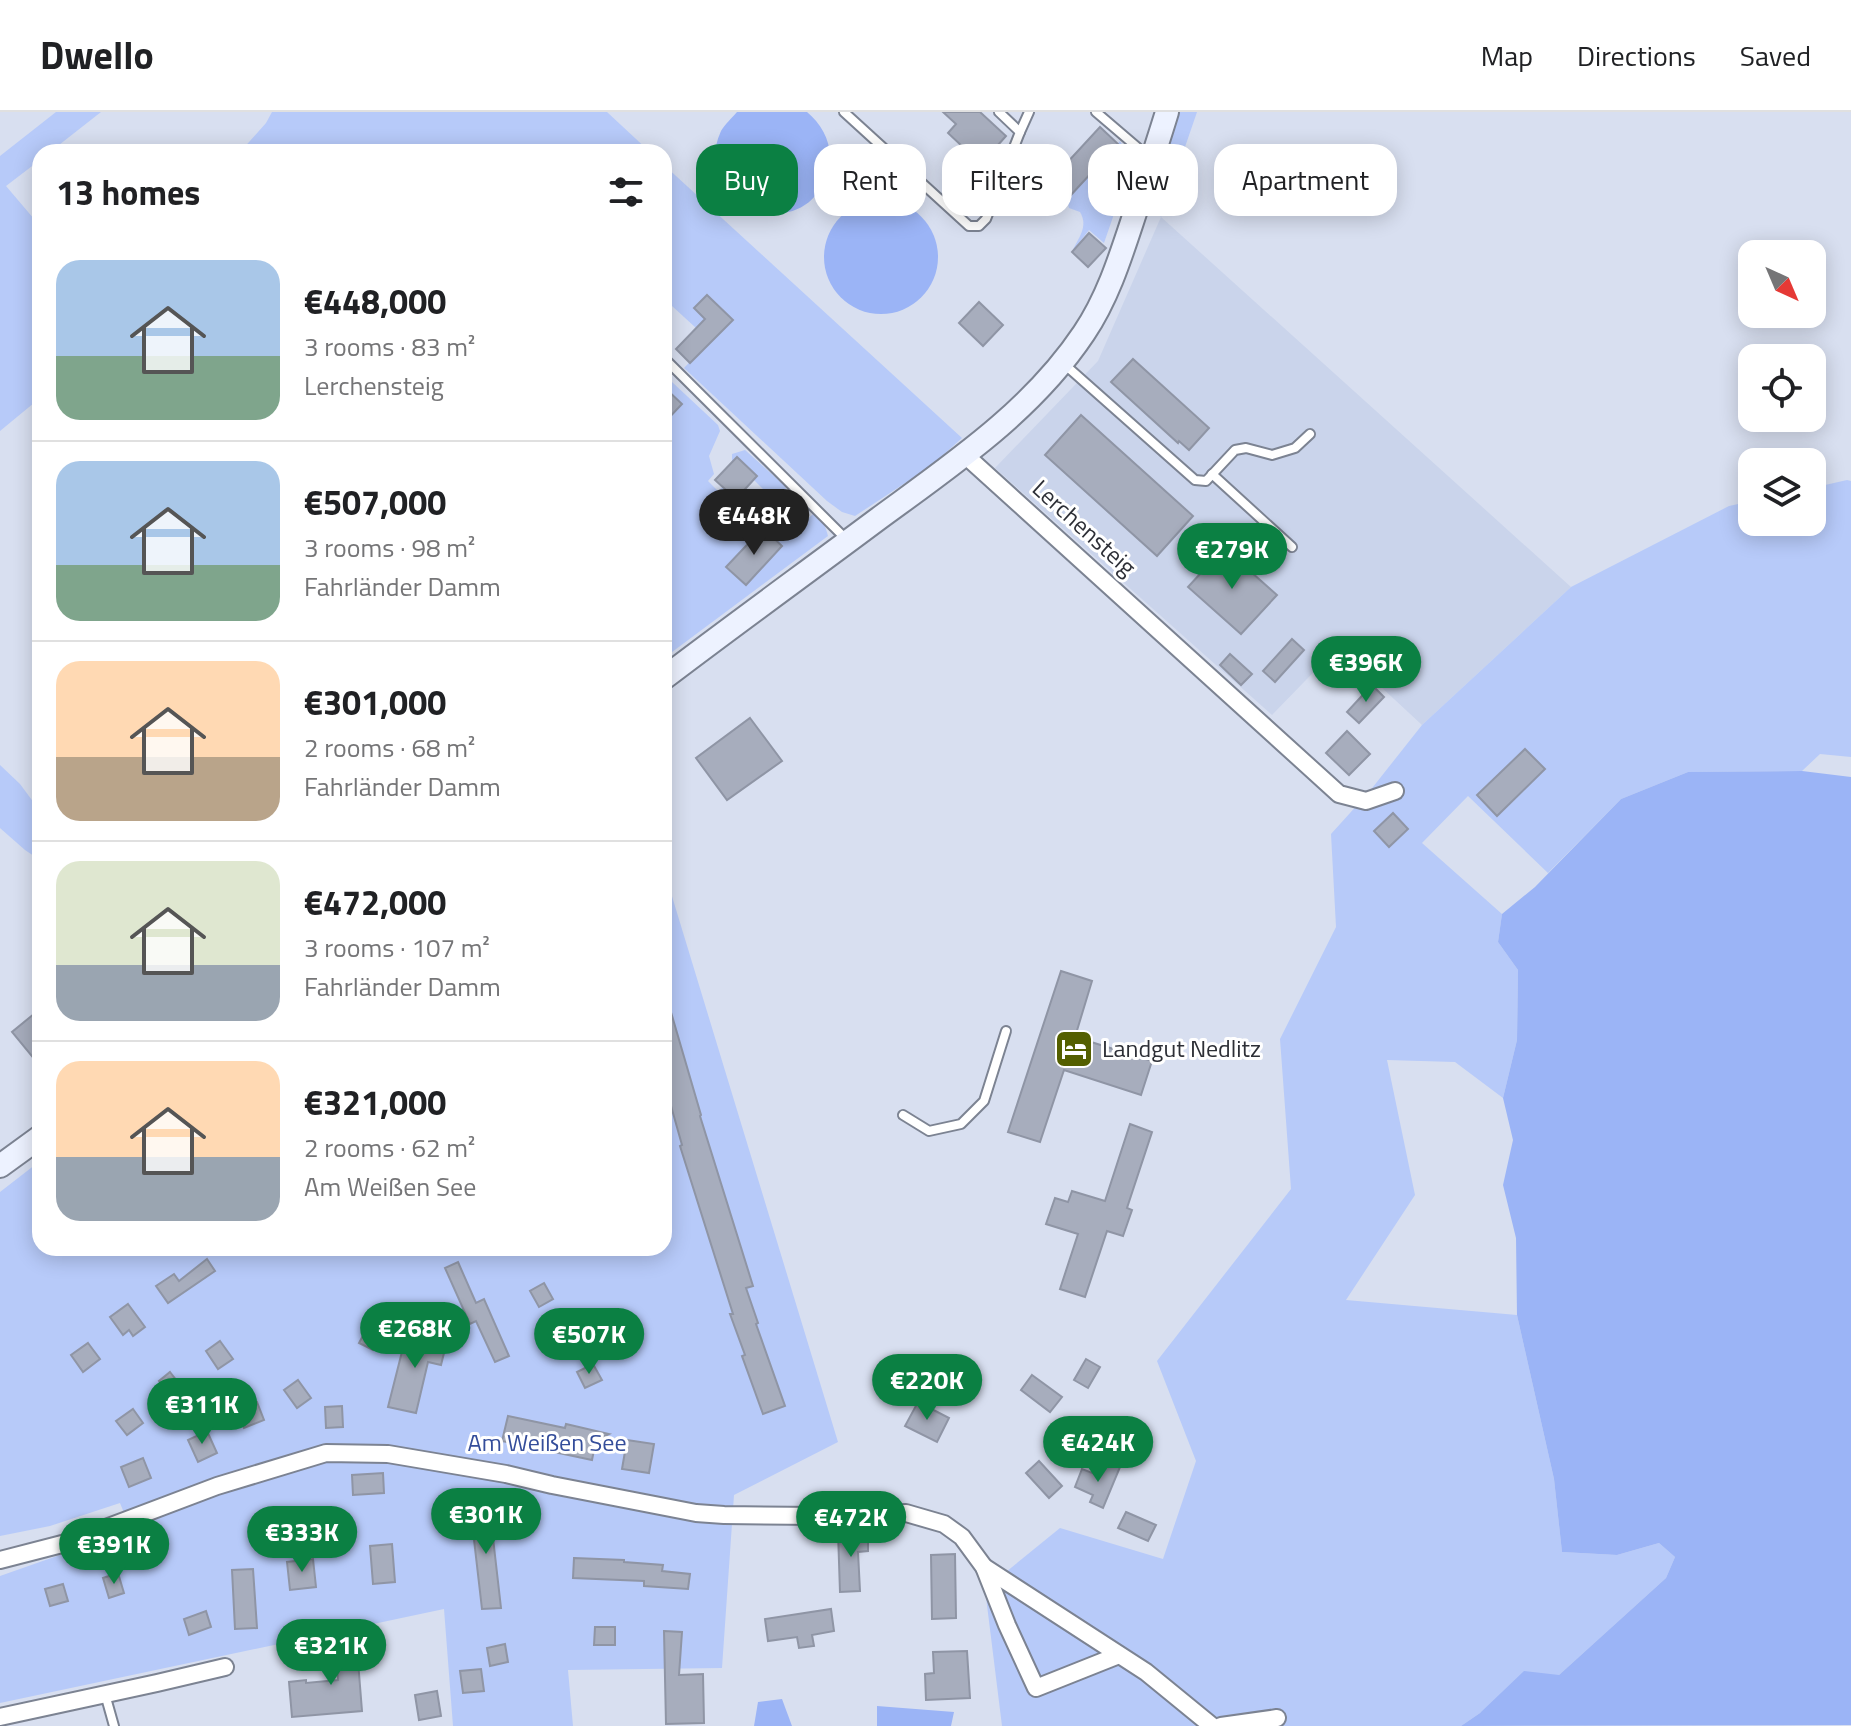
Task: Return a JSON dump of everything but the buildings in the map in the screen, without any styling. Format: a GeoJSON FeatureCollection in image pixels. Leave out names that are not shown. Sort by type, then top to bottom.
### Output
{"type":"FeatureCollection","features":[{"type":"Feature","properties":{"kind":"street"},"geometry":{"type":"LineString","coordinates":[[1157,144],[1167,112]]}},
{"type":"Feature","properties":{"kind":"street"},"geometry":{"type":"LineString","coordinates":[[672,672],[965,455],[1019,408],[1063,362],[1086,331],[1105,295],[1134,216]]}},
{"type":"Feature","properties":{"kind":"street","name":"Lerchensteig"},"geometry":{"type":"LineString","coordinates":[[965,455],[1339,794],[1366,801],[1395,791]]}},
{"type":"Feature","properties":{"kind":"street"},"geometry":{"type":"LineString","coordinates":[[0,1166],[32,1143]]}},
{"type":"Feature","properties":{"kind":"street"},"geometry":{"type":"LineString","coordinates":[[0,1560],[66,1543],[217,1486],[326,1453],[388,1454],[506,1474],[696,1513],[818,1516],[906,1513],[944,1524],[962,1537],[984,1567],[1036,1688],[1119,1655]]}},
{"type":"Feature","properties":{"kind":"street"},"geometry":{"type":"LineString","coordinates":[[984,1567],[1146,1672],[1212,1726]]}},
{"type":"Feature","properties":{"kind":"street"},"geometry":{"type":"LineString","coordinates":[[0,1717],[225,1667]]}},
{"type":"Feature","properties":{"kind":"street"},"geometry":{"type":"LineString","coordinates":[[1221,1726],[1277,1718]]}},
{"type":"Feature","properties":{"kind":"lane"},"geometry":{"type":"LineString","coordinates":[[844,112],[969,226],[979,226],[986,219],[1029,112]]}},
{"type":"Feature","properties":{"kind":"lane"},"geometry":{"type":"LineString","coordinates":[[999,112],[1020,132]]}},
{"type":"Feature","properties":{"kind":"lane"},"geometry":{"type":"LineString","coordinates":[[1096,112],[1134,144]]}},
{"type":"Feature","properties":{"kind":"lane"},"geometry":{"type":"LineString","coordinates":[[1063,362],[1195,480],[1206,481],[1235,450],[1246,448],[1272,455],[1295,448],[1310,434]]}},
{"type":"Feature","properties":{"kind":"lane"},"geometry":{"type":"LineString","coordinates":[[672,366],[848,541]]}},
{"type":"Feature","properties":{"kind":"lane"},"geometry":{"type":"LineString","coordinates":[[1212,474],[1292,547]]}},
{"type":"Feature","properties":{"kind":"lane"},"geometry":{"type":"LineString","coordinates":[[903,1115],[929,1131],[961,1124],[984,1101],[1006,1031]]}},
{"type":"Feature","properties":{"kind":"lane"},"geometry":{"type":"LineString","coordinates":[[105,1694],[114,1726]]}},
{"type":"Feature","properties":{"kind":"shaded area"},"geometry":{"type":"Polygon","coordinates":[[[737,112],[807,112],[822,129],[828,144],[814,144],[814,196],[798,209],[798,144],[718,144],[721,131],[737,112]]]}},
{"type":"Feature","properties":{"kind":"shaded area"},"geometry":{"type":"Polygon","coordinates":[[[842,216],[920,216],[934,235],[937,268],[928,289],[913,304],[892,313],[870,313],[849,304],[834,289],[825,268],[828,235],[842,216]]]}},
{"type":"Feature","properties":{"kind":"shaded area"},"geometry":{"type":"Polygon","coordinates":[[[1161,217],[1571,587],[1422,725],[1338,647],[1272,715],[995,468],[1098,361],[1161,217]]]}},
{"type":"Feature","properties":{"kind":"shaded area"},"geometry":{"type":"Polygon","coordinates":[[[1802,771],[1851,777],[1851,1725],[1461,1726],[1480,1713],[1524,1671],[1559,1675],[1666,1578],[1675,1557],[1659,1543],[1617,1555],[1562,1552],[1554,1479],[1517,1315],[1516,1238],[1503,1185],[1513,1140],[1503,1098],[1517,1040],[1518,970],[1498,942],[1502,914],[1535,887],[1621,799],[1688,772],[1802,771]]]}},
{"type":"Feature","properties":{"kind":"shaded area"},"geometry":{"type":"Polygon","coordinates":[[[782,1699],[792,1726],[754,1726],[758,1702],[782,1699]]]}},
{"type":"Feature","properties":{"kind":"shaded area"},"geometry":{"type":"Polygon","coordinates":[[[877,1706],[954,1712],[951,1726],[877,1726],[877,1706]]]}},
{"type":"Feature","properties":{"kind":"green space"},"geometry":{"type":"Polygon","coordinates":[[[56,112],[101,112],[60,144],[32,144],[32,166],[6,186],[32,217],[32,405],[0,431],[0,156],[56,112]]]}},
{"type":"Feature","properties":{"kind":"green space"},"geometry":{"type":"Polygon","coordinates":[[[272,112],[607,112],[641,144],[247,144],[272,112]]]}},
{"type":"Feature","properties":{"kind":"green space"},"geometry":{"type":"Polygon","coordinates":[[[1176,112],[1197,112],[1186,144],[1165,144],[1176,112]]]}},
{"type":"Feature","properties":{"kind":"green space"},"geometry":{"type":"Polygon","coordinates":[[[672,172],[696,194],[696,216],[720,216],[962,438],[931,466],[855,516],[842,512],[684,368],[714,337],[701,324],[696,328],[672,306],[672,172]]]}},
{"type":"Feature","properties":{"kind":"green space"},"geometry":{"type":"Polygon","coordinates":[[[1088,176],[1088,216],[1113,216],[1104,243],[1089,230],[1072,252],[1083,223],[1080,212],[1072,209],[1072,194],[1088,176]]]}},
{"type":"Feature","properties":{"kind":"green space"},"geometry":{"type":"Polygon","coordinates":[[[672,382],[718,425],[720,431],[709,456],[714,474],[708,481],[718,491],[723,487],[735,499],[739,496],[786,539],[813,514],[823,523],[828,536],[672,652],[672,382]]]}},
{"type":"Feature","properties":{"kind":"green space"},"geometry":{"type":"Polygon","coordinates":[[[745,450],[785,486],[787,492],[779,500],[774,500],[754,480],[757,476],[737,457],[732,462],[732,454],[745,450]]]}},
{"type":"Feature","properties":{"kind":"green space"},"geometry":{"type":"Polygon","coordinates":[[[1851,481],[1851,757],[1820,754],[1802,771],[1688,772],[1621,799],[1548,873],[1468,796],[1422,843],[1502,914],[1498,942],[1518,970],[1517,1040],[1503,1098],[1455,1062],[1387,1060],[1415,1195],[1346,1300],[1517,1315],[1554,1479],[1562,1552],[1617,1555],[1659,1543],[1675,1557],[1666,1578],[1559,1675],[1480,1713],[1461,1726],[1280,1726],[1277,1722],[1250,1726],[1002,1726],[985,1589],[1060,1528],[1163,1559],[1196,1461],[1157,1361],[1291,1189],[1280,1039],[1336,927],[1331,834],[1422,725],[1571,587],[1738,504],[1738,536],[1826,536],[1826,485],[1851,481]]]}},
{"type":"Feature","properties":{"kind":"green space"},"geometry":{"type":"Polygon","coordinates":[[[0,765],[32,800],[32,855],[0,828],[0,765]]]}},
{"type":"Feature","properties":{"kind":"green space","name":"Am Weißen See"},"geometry":{"type":"Polygon","coordinates":[[[672,896],[838,1442],[734,1495],[722,1668],[568,1670],[573,1726],[453,1726],[444,1609],[0,1703],[0,1576],[131,1530],[120,1503],[50,1526],[0,1536],[0,1192],[32,1167],[32,1256],[672,1256],[672,896]]]}},
{"type":"Feature","properties":{"kind":"place","name":"Landgut Nedlitz"},"geometry":{"type":"Point","coordinates":[1074,1049]}}]}
